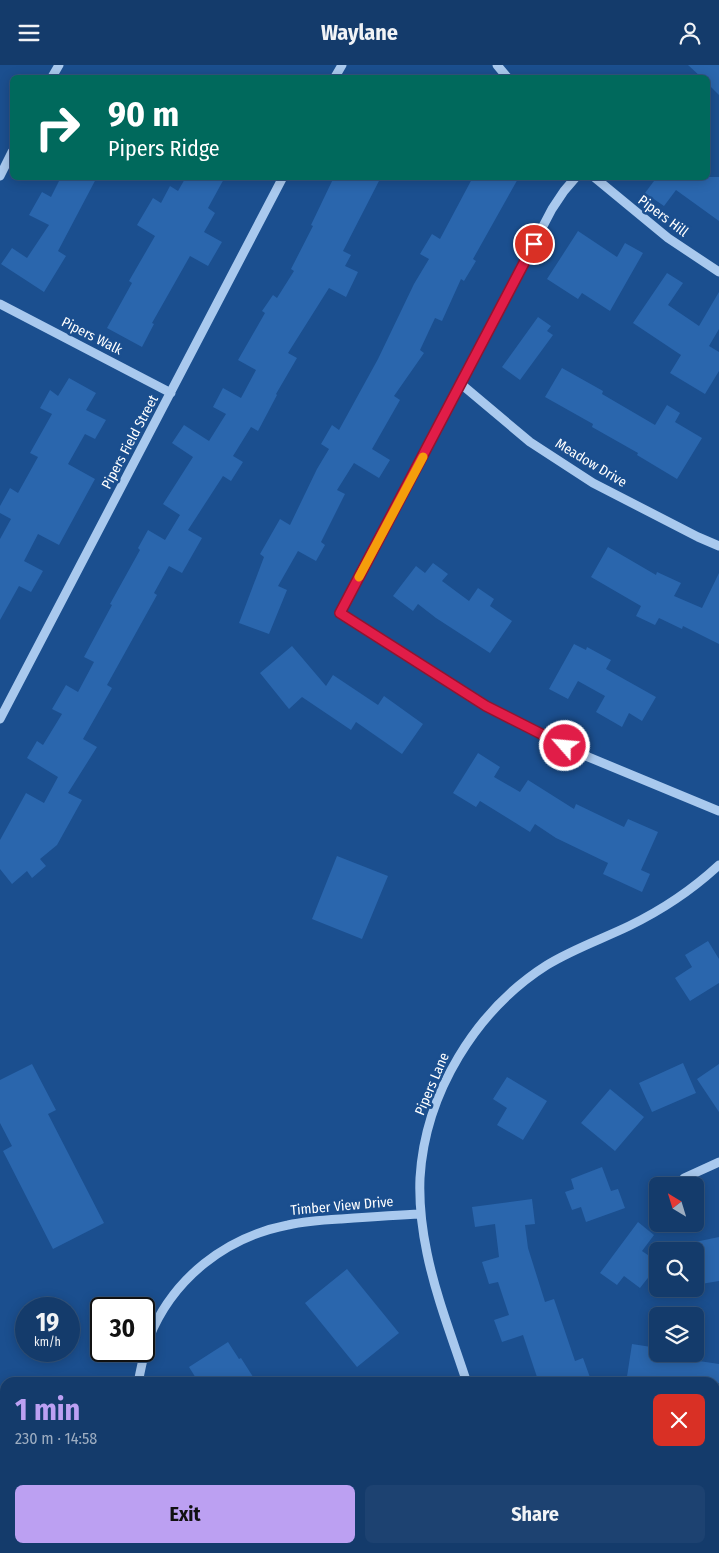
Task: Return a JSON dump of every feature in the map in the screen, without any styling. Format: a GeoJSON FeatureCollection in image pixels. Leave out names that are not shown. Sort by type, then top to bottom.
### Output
{"type":"FeatureCollection","features":[{"type":"Feature","properties":{"kind":"street"},"geometry":{"type":"LineString","coordinates":[[0,176],[10,157]]}},
{"type":"Feature","properties":{"kind":"street","name":"Pipers Field Street"},"geometry":{"type":"LineString","coordinates":[[0,719],[281,180]]}},
{"type":"Feature","properties":{"kind":"street"},"geometry":{"type":"LineString","coordinates":[[573,180],[552,209],[340,613],[486,706],[581,754],[719,811]]}},
{"type":"Feature","properties":{"kind":"street","name":"Pipers Hill"},"geometry":{"type":"LineString","coordinates":[[598,180],[668,239],[719,271]]}},
{"type":"Feature","properties":{"kind":"street","name":"Pipers Walk"},"geometry":{"type":"LineString","coordinates":[[0,304],[171,393]]}},
{"type":"Feature","properties":{"kind":"street","name":"Meadow Drive"},"geometry":{"type":"LineString","coordinates":[[461,384],[530,442],[593,483],[719,546]]}},
{"type":"Feature","properties":{"kind":"street","name":"Pipers Lane"},"geometry":{"type":"LineString","coordinates":[[465,1377],[431,1270],[421,1214],[421,1163],[434,1111],[450,1071],[460,1052],[485,1019],[515,989],[546,966],[575,950],[627,927],[662,908],[691,889],[719,865]]}},
{"type":"Feature","properties":{"kind":"street"},"geometry":{"type":"LineString","coordinates":[[686,1177],[719,1162]]}},
{"type":"Feature","properties":{"kind":"street","name":"Timber View Drive"},"geometry":{"type":"LineString","coordinates":[[139,1377],[148,1340],[164,1307],[189,1277],[225,1248],[248,1237],[289,1224],[308,1221],[421,1214]]}},
{"type":"Feature","properties":{"kind":"building"},"geometry":{"type":"Polygon","coordinates":[[[688,65],[719,65],[719,95],[710,86],[710,75],[699,75],[688,65]]]}},
{"type":"Feature","properties":{"kind":"building"},"geometry":{"type":"Polygon","coordinates":[[[710,177],[719,177],[719,221],[676,190],[664,206],[645,193],[655,180],[710,180],[710,177]]]}},
{"type":"Feature","properties":{"kind":"building"},"geometry":{"type":"Polygon","coordinates":[[[60,180],[95,180],[58,251],[66,256],[44,292],[1,264],[12,248],[27,258],[49,225],[29,215],[42,192],[51,197],[60,180]]]}},
{"type":"Feature","properties":{"kind":"building"},"geometry":{"type":"Polygon","coordinates":[[[184,180],[223,180],[208,208],[215,213],[204,232],[222,242],[208,266],[190,256],[152,323],[154,324],[142,347],[107,328],[132,283],[129,281],[155,236],[137,225],[153,198],[161,203],[170,186],[178,191],[184,180]]]}},
{"type":"Feature","properties":{"kind":"building"},"geometry":{"type":"Polygon","coordinates":[[[333,180],[379,180],[343,251],[351,255],[345,266],[358,272],[346,297],[329,288],[288,353],[297,358],[276,394],[258,431],[251,427],[233,456],[243,462],[231,481],[223,476],[188,530],[202,538],[182,573],[169,566],[154,593],[157,595],[107,685],[112,688],[83,739],[97,747],[68,793],[82,800],[57,845],[40,859],[46,866],[32,878],[27,871],[12,884],[0,869],[0,840],[26,793],[44,803],[58,777],[27,758],[37,741],[43,745],[62,714],[52,709],[66,685],[78,692],[94,662],[84,657],[112,605],[110,604],[140,550],[138,548],[148,530],[165,540],[180,515],[163,504],[193,457],[172,443],[184,425],[209,441],[226,414],[213,407],[223,388],[241,398],[256,370],[238,360],[265,313],[262,311],[273,295],[277,298],[294,271],[291,269],[313,226],[311,225],[333,180]]]}},
{"type":"Feature","properties":{"kind":"building"},"geometry":{"type":"Polygon","coordinates":[[[471,180],[517,180],[473,259],[476,261],[464,281],[461,279],[442,321],[435,318],[420,350],[424,353],[394,396],[400,400],[372,449],[390,460],[379,478],[354,463],[337,490],[345,494],[321,542],[325,545],[316,561],[298,551],[278,586],[287,590],[269,634],[239,623],[264,557],[260,554],[280,519],[290,525],[317,469],[329,449],[321,444],[332,425],[339,430],[378,359],[414,284],[429,259],[420,254],[432,234],[440,239],[471,180]]]}},
{"type":"Feature","properties":{"kind":"building"},"geometry":{"type":"Polygon","coordinates":[[[578,231],[617,257],[625,243],[643,253],[610,311],[582,293],[578,299],[547,279],[578,231]]]}},
{"type":"Feature","properties":{"kind":"building"},"geometry":{"type":"Polygon","coordinates":[[[667,273],[683,283],[668,305],[699,326],[719,292],[719,329],[709,346],[719,352],[719,371],[705,394],[670,373],[681,355],[633,323],[667,273]]]}},
{"type":"Feature","properties":{"kind":"building"},"geometry":{"type":"Polygon","coordinates":[[[538,317],[551,326],[547,331],[553,335],[520,380],[502,367],[538,317]]]}},
{"type":"Feature","properties":{"kind":"building"},"geometry":{"type":"Polygon","coordinates":[[[562,368],[603,391],[602,394],[655,425],[667,405],[680,413],[675,422],[702,438],[677,479],[637,455],[638,453],[592,427],[593,424],[545,397],[562,368]]]}},
{"type":"Feature","properties":{"kind":"building"},"geometry":{"type":"Polygon","coordinates":[[[69,378],[96,393],[86,410],[106,420],[95,439],[85,434],[68,464],[95,479],[59,545],[38,534],[24,561],[43,571],[31,592],[19,586],[0,620],[0,539],[11,519],[0,513],[0,506],[10,488],[18,493],[38,457],[30,453],[52,414],[40,408],[50,390],[58,396],[69,378]]]}},
{"type":"Feature","properties":{"kind":"building"},"geometry":{"type":"Polygon","coordinates":[[[608,547],[656,575],[657,572],[681,583],[674,596],[702,608],[719,573],[719,644],[683,626],[682,629],[659,618],[655,625],[636,616],[641,606],[591,577],[608,547]]]}},
{"type":"Feature","properties":{"kind":"building"},"geometry":{"type":"Polygon","coordinates":[[[433,563],[448,574],[442,581],[469,601],[478,588],[494,599],[490,606],[512,621],[490,653],[418,604],[413,611],[393,596],[416,566],[425,573],[433,563]]]}},
{"type":"Feature","properties":{"kind":"building"},"geometry":{"type":"Polygon","coordinates":[[[574,644],[586,650],[587,647],[611,660],[606,669],[656,697],[642,721],[629,713],[622,727],[596,712],[605,696],[578,681],[568,699],[549,689],[574,644]]]}},
{"type":"Feature","properties":{"kind":"building"},"geometry":{"type":"Polygon","coordinates":[[[292,646],[326,686],[333,675],[378,705],[384,696],[423,724],[402,754],[356,722],[351,730],[302,697],[289,709],[260,673],[292,646]]]}},
{"type":"Feature","properties":{"kind":"building"},"geometry":{"type":"Polygon","coordinates":[[[478,753],[500,767],[494,777],[520,792],[528,780],[574,809],[576,804],[624,827],[628,819],[658,832],[641,870],[650,874],[642,892],[603,874],[608,863],[556,838],[535,824],[530,832],[480,801],[476,807],[453,793],[478,753]]]}},
{"type":"Feature","properties":{"kind":"building"},"geometry":{"type":"Polygon","coordinates":[[[337,856],[388,876],[362,939],[312,919],[337,856]]]}},
{"type":"Feature","properties":{"kind":"building"},"geometry":{"type":"Polygon","coordinates":[[[708,941],[719,959],[719,983],[690,1001],[675,978],[692,967],[685,955],[708,941]]]}},
{"type":"Feature","properties":{"kind":"building"},"geometry":{"type":"Polygon","coordinates":[[[683,1063],[696,1093],[652,1112],[639,1083],[683,1063]]]}},
{"type":"Feature","properties":{"kind":"building"},"geometry":{"type":"Polygon","coordinates":[[[32,1064],[56,1110],[48,1114],[104,1223],[53,1249],[3,1151],[12,1146],[0,1123],[0,1080],[32,1064]]]}},
{"type":"Feature","properties":{"kind":"building"},"geometry":{"type":"Polygon","coordinates":[[[719,1064],[719,1112],[697,1079],[719,1064]]]}},
{"type":"Feature","properties":{"kind":"building"},"geometry":{"type":"Polygon","coordinates":[[[507,1077],[547,1101],[523,1140],[497,1125],[507,1108],[493,1099],[507,1077]]]}},
{"type":"Feature","properties":{"kind":"building"},"geometry":{"type":"Polygon","coordinates":[[[610,1089],[644,1117],[615,1151],[581,1123],[610,1089]]]}},
{"type":"Feature","properties":{"kind":"building"},"geometry":{"type":"Polygon","coordinates":[[[602,1167],[611,1191],[618,1189],[625,1208],[586,1222],[581,1207],[572,1210],[565,1192],[574,1189],[571,1179],[602,1167]]]}},
{"type":"Feature","properties":{"kind":"building"},"geometry":{"type":"Polygon","coordinates":[[[532,1199],[535,1224],[525,1225],[528,1248],[545,1302],[554,1299],[575,1361],[583,1358],[590,1377],[537,1377],[523,1335],[502,1342],[494,1320],[509,1315],[498,1282],[489,1284],[482,1262],[499,1257],[495,1224],[475,1227],[472,1207],[532,1199]]]}},
{"type":"Feature","properties":{"kind":"building"},"geometry":{"type":"Polygon","coordinates":[[[638,1222],[649,1233],[654,1235],[642,1251],[649,1256],[649,1276],[640,1288],[624,1276],[617,1285],[600,1273],[638,1222]]]}},
{"type":"Feature","properties":{"kind":"building"},"geometry":{"type":"Polygon","coordinates":[[[719,1237],[719,1281],[704,1284],[704,1242],[695,1242],[719,1237]]]}},
{"type":"Feature","properties":{"kind":"building"},"geometry":{"type":"Polygon","coordinates":[[[347,1269],[399,1333],[357,1367],[305,1303],[347,1269]]]}},
{"type":"Feature","properties":{"kind":"building"},"geometry":{"type":"Polygon","coordinates":[[[228,1342],[253,1377],[195,1377],[189,1367],[228,1342]]]}},
{"type":"Feature","properties":{"kind":"building"},"geometry":{"type":"Polygon","coordinates":[[[632,1344],[649,1347],[649,1362],[704,1362],[719,1364],[719,1377],[627,1377],[632,1344]]]}},
{"type":"Feature","properties":{"kind":"slow traffic"},"geometry":{"type":"LineString","coordinates":[[359,577],[423,457]]}},
{"type":"Feature","properties":{"kind":"route"},"geometry":{"type":"LineString","coordinates":[[534,244],[340,613],[486,706],[565,746]]}}]}
